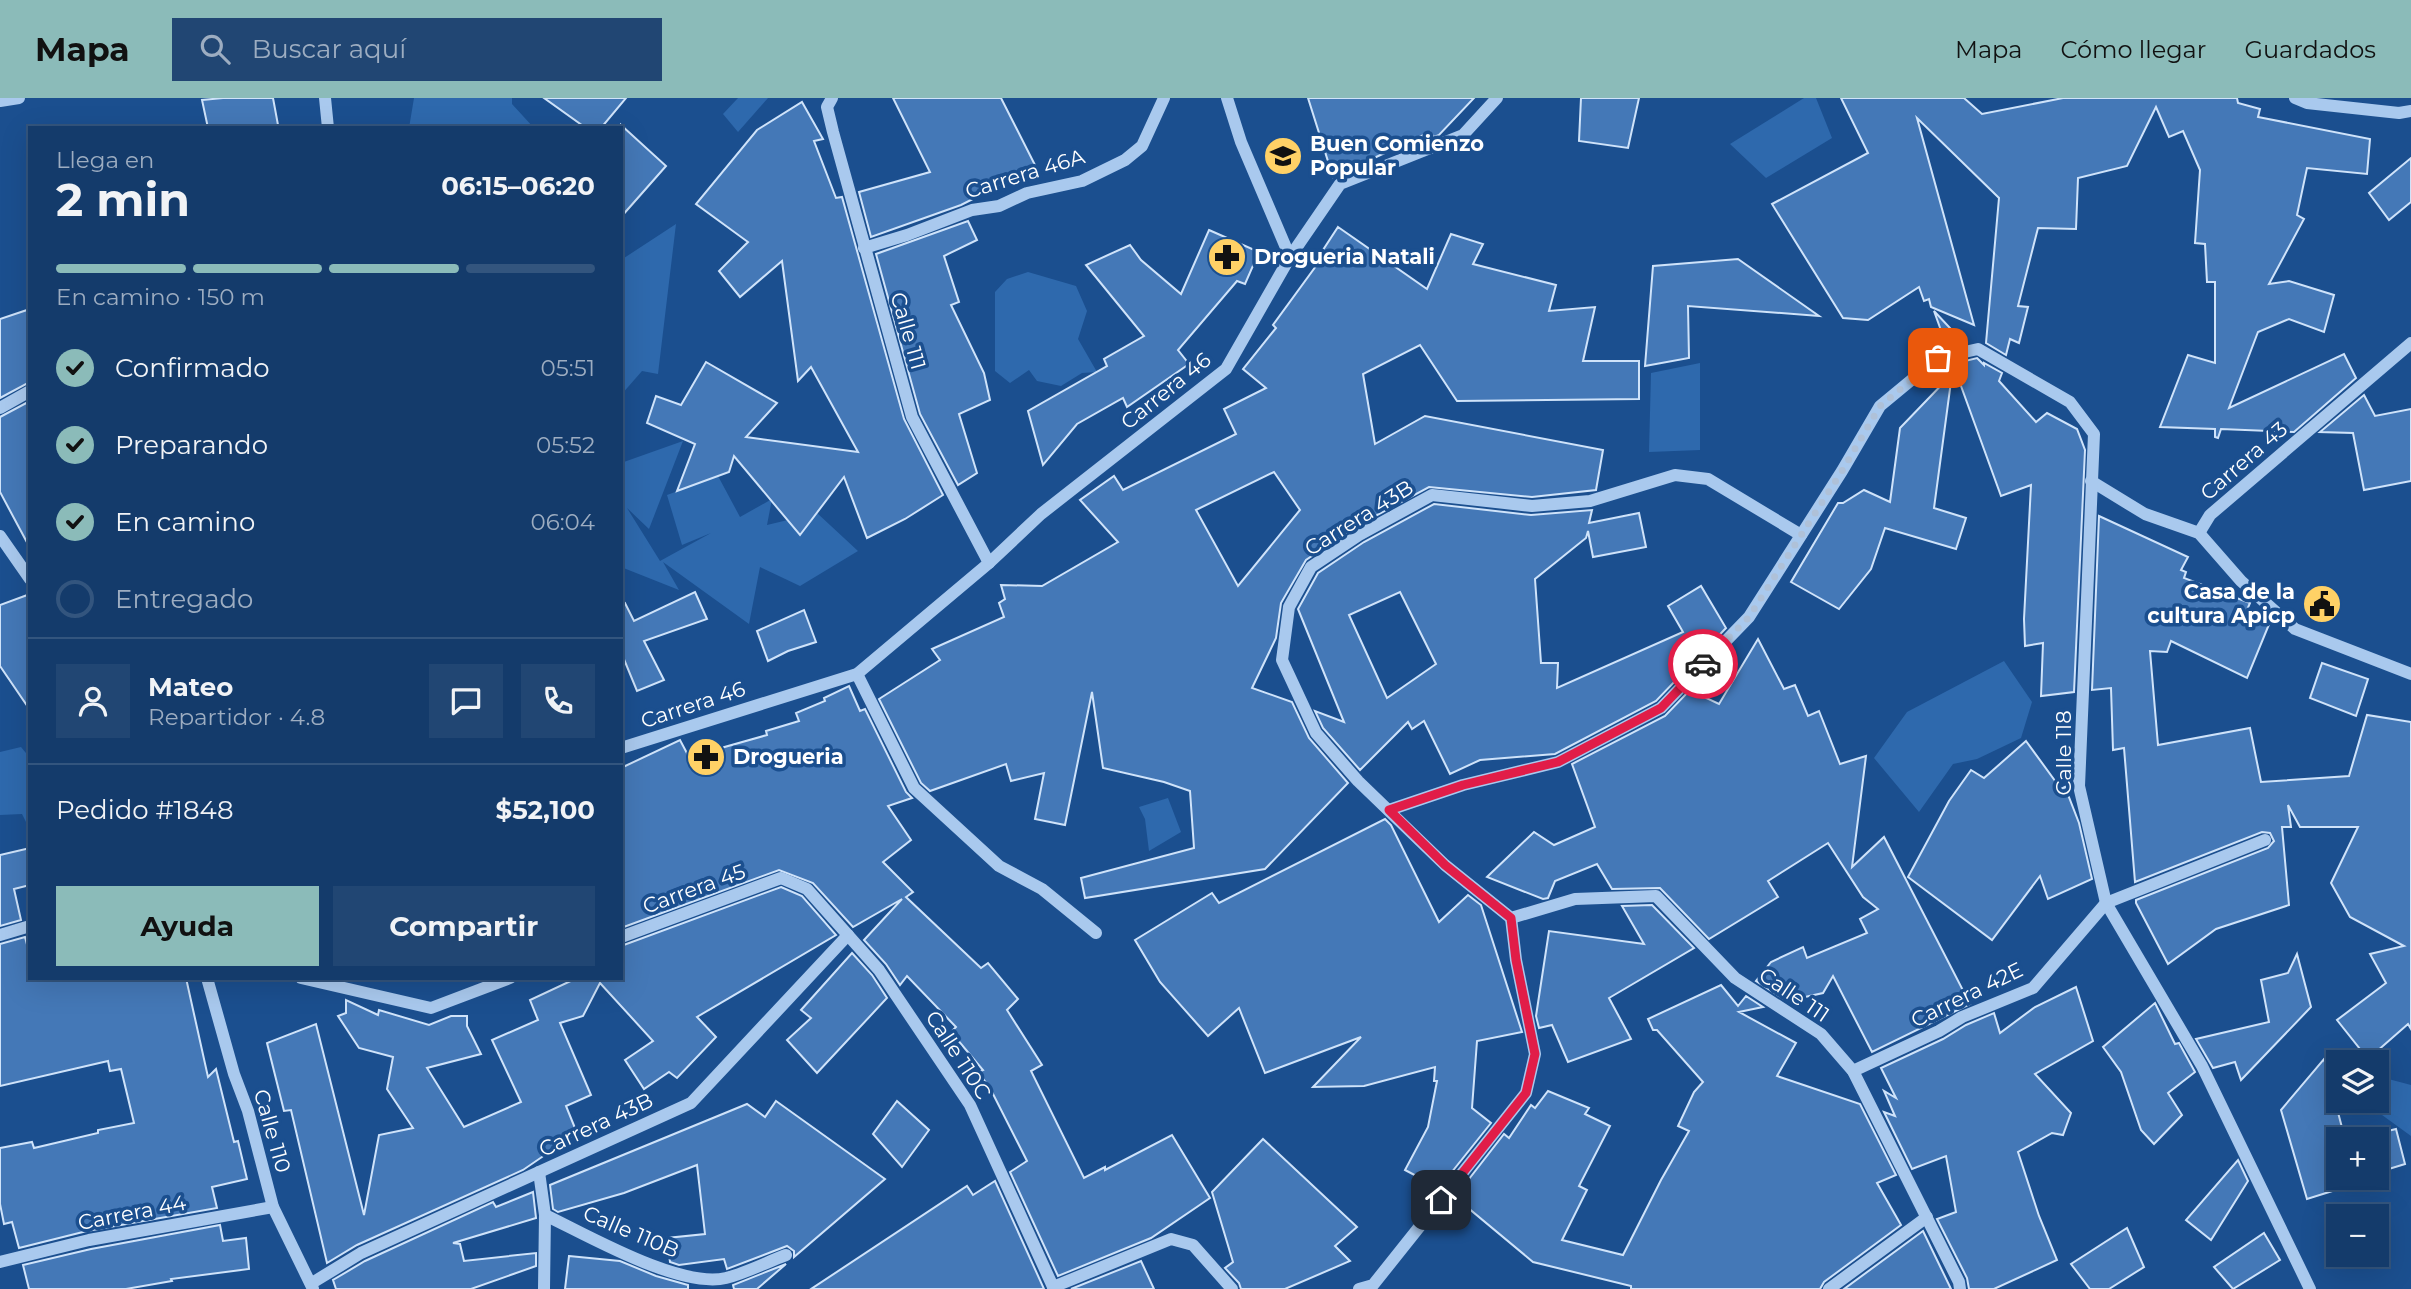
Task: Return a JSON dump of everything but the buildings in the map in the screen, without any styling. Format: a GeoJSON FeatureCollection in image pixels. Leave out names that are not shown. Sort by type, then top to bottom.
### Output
{"type":"FeatureCollection","features":[{"type":"Feature","properties":{"kind":"street"},"geometry":{"type":"LineString","coordinates":[[0,101],[19,98]]}},
{"type":"Feature","properties":{"kind":"street"},"geometry":{"type":"LineString","coordinates":[[325,98],[328,126]]}},
{"type":"Feature","properties":{"kind":"street","name":"Calle 111"},"geometry":{"type":"LineString","coordinates":[[832,98],[827,107],[912,416],[989,563]]}},
{"type":"Feature","properties":{"kind":"street","name":"Carrera 46A"},"geometry":{"type":"LineString","coordinates":[[864,248],[972,209],[999,206],[1027,193],[1082,181],[1125,160],[1142,146],[1164,98]]}},
{"type":"Feature","properties":{"kind":"street"},"geometry":{"type":"LineString","coordinates":[[1227,98],[1241,142],[1290,257]]}},
{"type":"Feature","properties":{"kind":"street","name":"Carrera 46"},"geometry":{"type":"LineString","coordinates":[[623,747],[857,674],[989,563],[1041,514],[1226,369],[1290,257],[1340,184],[1463,135],[1497,98]]}},
{"type":"Feature","properties":{"kind":"street"},"geometry":{"type":"LineString","coordinates":[[2295,98],[2307,103],[2405,112]]}},
{"type":"Feature","properties":{"kind":"street","name":"Carrera 43"},"geometry":{"type":"LineString","coordinates":[[2091,481],[2145,514],[2199,533],[2210,515],[2411,343]]}},
{"type":"Feature","properties":{"kind":"street","name":"Calle 118"},"geometry":{"type":"LineString","coordinates":[[1801,535],[1880,406],[1938,358],[1978,349],[2070,402],[2094,434],[2079,786],[2106,903],[2202,1066],[2310,1289]]}},
{"type":"Feature","properties":{"kind":"street"},"geometry":{"type":"LineString","coordinates":[[0,408],[28,392]]}},
{"type":"Feature","properties":{"kind":"street","name":"Carrera 43B"},"geometry":{"type":"LineString","coordinates":[[1511,918],[1445,865],[1357,781],[1316,733],[1282,660],[1290,607],[1311,567],[1359,535],[1432,495],[1532,506],[1590,501],[1675,475],[1708,479],[1801,535]]}},
{"type":"Feature","properties":{"kind":"street"},"geometry":{"type":"LineString","coordinates":[[2199,533],[2241,581],[2295,629],[2411,674]]}},
{"type":"Feature","properties":{"kind":"street"},"geometry":{"type":"LineString","coordinates":[[1389,810],[1463,785],[1558,762],[1661,708],[1749,617],[1801,535]]}},
{"type":"Feature","properties":{"kind":"street"},"geometry":{"type":"LineString","coordinates":[[0,536],[28,576]]}},
{"type":"Feature","properties":{"kind":"street"},"geometry":{"type":"LineString","coordinates":[[857,674],[914,788],[999,866],[1042,889],[1096,933]]}},
{"type":"Feature","properties":{"kind":"street","name":"Carrera 42E"},"geometry":{"type":"LineString","coordinates":[[1853,1071],[1939,1031],[1962,1017],[2033,988],[2106,903],[2265,840]]}},
{"type":"Feature","properties":{"kind":"street","name":"Calle 110C"},"geometry":{"type":"LineString","coordinates":[[781,878],[807,889],[879,971],[970,1105],[1054,1288]]}},
{"type":"Feature","properties":{"kind":"street","name":"Carrera 45"},"geometry":{"type":"LineString","coordinates":[[623,936],[781,878]]}},
{"type":"Feature","properties":{"kind":"street","name":"Calle 111"},"geometry":{"type":"LineString","coordinates":[[1511,918],[1576,899],[1656,896],[1735,978],[1821,1034],[1853,1071],[1959,1282],[1960,1289]]}},
{"type":"Feature","properties":{"kind":"street"},"geometry":{"type":"LineString","coordinates":[[1359,1289],[1373,1285],[1526,1093],[1535,1054],[1516,960],[1511,918]]}},
{"type":"Feature","properties":{"kind":"street"},"geometry":{"type":"LineString","coordinates":[[0,935],[28,927]]}},
{"type":"Feature","properties":{"kind":"street","name":"Carrera 43B"},"geometry":{"type":"LineString","coordinates":[[313,1286],[360,1253],[691,1103],[848,935]]}},
{"type":"Feature","properties":{"kind":"street","name":"Calle 110"},"geometry":{"type":"LineString","coordinates":[[208,980],[234,1074],[248,1111],[273,1207],[313,1286]]}},
{"type":"Feature","properties":{"kind":"street"},"geometry":{"type":"LineString","coordinates":[[310,980],[430,1008],[505,980]]}},
{"type":"Feature","properties":{"kind":"street"},"geometry":{"type":"LineString","coordinates":[[539,1172],[545,1215],[544,1289]]}},
{"type":"Feature","properties":{"kind":"street","name":"Carrera 44"},"geometry":{"type":"LineString","coordinates":[[0,1262],[89,1240],[273,1207]]}},
{"type":"Feature","properties":{"kind":"street","name":"Calle 110B"},"geometry":{"type":"LineString","coordinates":[[545,1215],[693,1283],[724,1279],[786,1255]]}},
{"type":"Feature","properties":{"kind":"street"},"geometry":{"type":"LineString","coordinates":[[1829,1289],[1927,1217]]}},
{"type":"Feature","properties":{"kind":"street"},"geometry":{"type":"LineString","coordinates":[[1054,1288],[1171,1239],[1193,1245],[1232,1289]]}},
{"type":"Feature","properties":{"kind":"shaded area"},"geometry":{"type":"Polygon","coordinates":[[[414,98],[512,98],[512,104],[532,126],[409,126],[414,98]]]}},
{"type":"Feature","properties":{"kind":"shaded area"},"geometry":{"type":"Polygon","coordinates":[[[738,98],[768,98],[738,132],[723,114],[738,98]]]}},
{"type":"Feature","properties":{"kind":"shaded area"},"geometry":{"type":"Polygon","coordinates":[[[1804,98],[1816,98],[1832,138],[1766,178],[1730,144],[1804,98]]]}},
{"type":"Feature","properties":{"kind":"shaded area"},"geometry":{"type":"Polygon","coordinates":[[[676,224],[658,374],[642,371],[623,393],[623,259],[676,224]]]}},
{"type":"Feature","properties":{"kind":"shaded area"},"geometry":{"type":"Polygon","coordinates":[[[1028,272],[1076,286],[1087,311],[1078,339],[1097,372],[1082,373],[1061,386],[1037,381],[1029,370],[1010,383],[995,371],[995,292],[1007,279],[1028,272]]]}},
{"type":"Feature","properties":{"kind":"shaded area"},"geometry":{"type":"Polygon","coordinates":[[[1700,363],[1700,450],[1649,452],[1651,373],[1700,363]]]}},
{"type":"Feature","properties":{"kind":"shaded area"},"geometry":{"type":"Polygon","coordinates":[[[683,441],[649,529],[627,508],[660,561],[711,533],[682,545],[667,495],[718,476],[740,517],[772,499],[767,525],[817,513],[858,551],[800,586],[760,567],[749,624],[663,562],[679,590],[623,568],[623,462],[683,441]]]}},
{"type":"Feature","properties":{"kind":"shaded area"},"geometry":{"type":"Polygon","coordinates":[[[2004,661],[2032,702],[2021,738],[1977,759],[1953,764],[1919,812],[1874,758],[1907,712],[2004,661]]]}},
{"type":"Feature","properties":{"kind":"shaded area"},"geometry":{"type":"Polygon","coordinates":[[[21,747],[28,756],[28,826],[22,814],[0,815],[0,752],[21,747]]]}},
{"type":"Feature","properties":{"kind":"shaded area"},"geometry":{"type":"Polygon","coordinates":[[[1168,798],[1181,832],[1149,851],[1145,819],[1139,807],[1168,798]]]}},
{"type":"Feature","properties":{"kind":"shaded area"},"geometry":{"type":"Polygon","coordinates":[[[2389,1079],[2411,1085],[2411,1136],[2379,1113],[2389,1113],[2389,1079]]]}},
{"type":"Feature","properties":{"kind":"way so far"},"geometry":{"type":"LineString","coordinates":[[1703,664],[1749,617],[1880,406],[1938,358]]}},
{"type":"Feature","properties":{"kind":"place","name":"Buen Comienzo Popular"},"geometry":{"type":"Point","coordinates":[1283,156]}},
{"type":"Feature","properties":{"kind":"place","name":"Drogueria Natali"},"geometry":{"type":"Point","coordinates":[1227,257]}},
{"type":"Feature","properties":{"kind":"place","name":"Casa de la cultura Apicp"},"geometry":{"type":"Point","coordinates":[2322,604]}},
{"type":"Feature","properties":{"kind":"place","name":"Drogueria"},"geometry":{"type":"Point","coordinates":[706,757]}},
{"type":"Feature","properties":{"kind":"route"},"geometry":{"type":"LineString","coordinates":[[1441,1200],[1526,1093],[1535,1054],[1516,960],[1511,918],[1481,897],[1389,810],[1463,785],[1558,762],[1661,708],[1703,664]]}}]}
